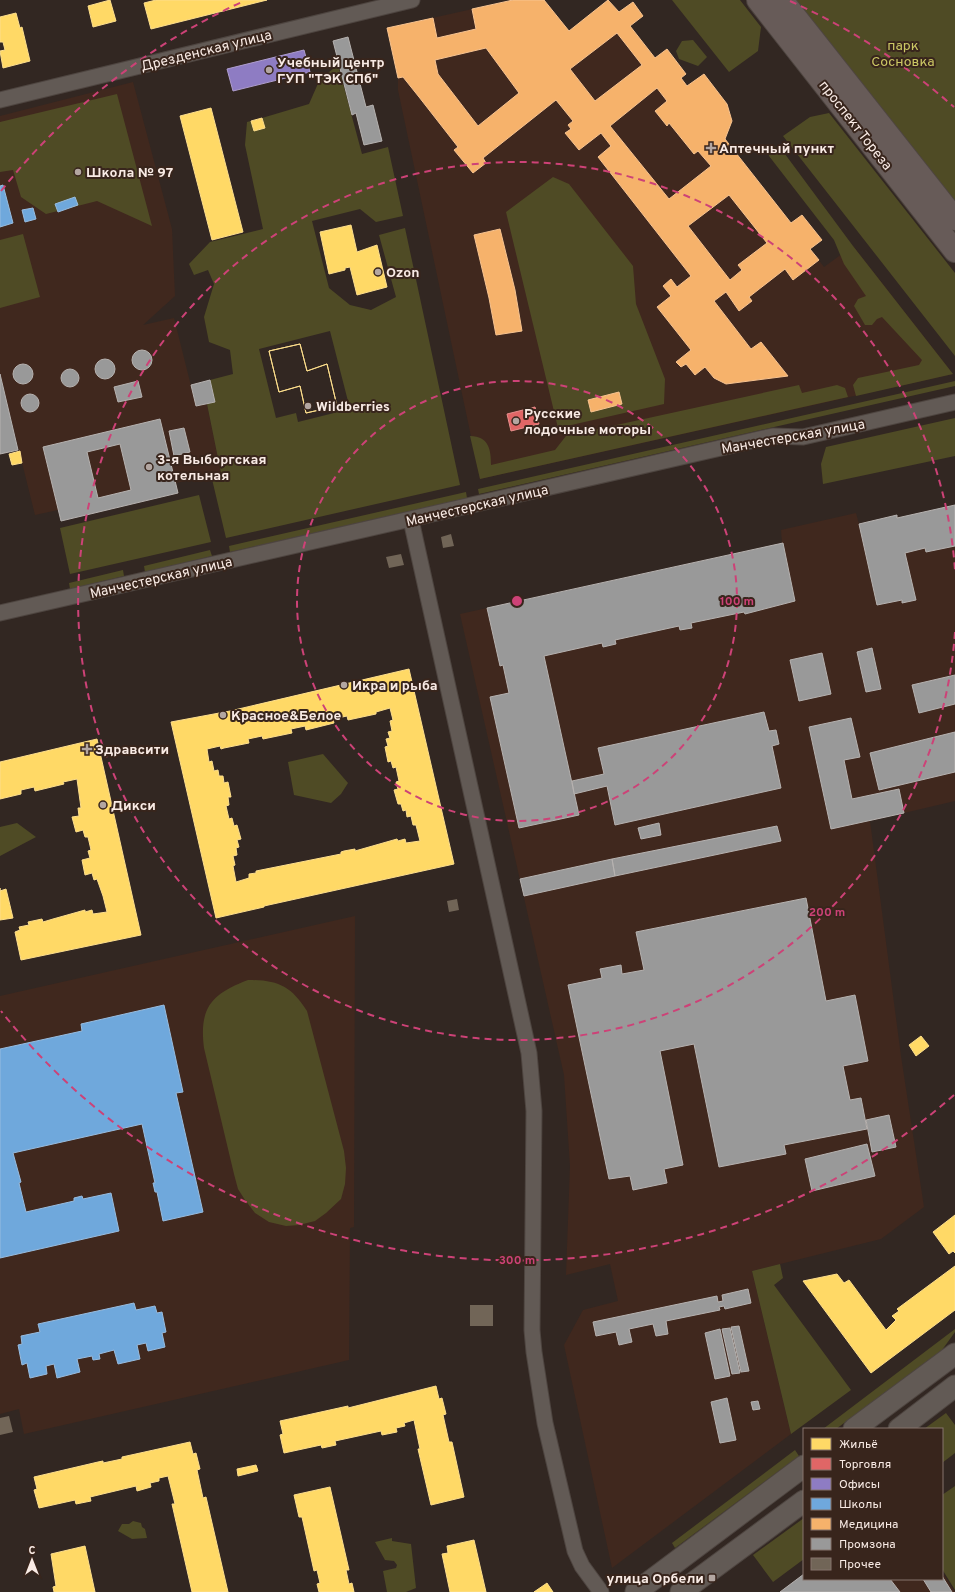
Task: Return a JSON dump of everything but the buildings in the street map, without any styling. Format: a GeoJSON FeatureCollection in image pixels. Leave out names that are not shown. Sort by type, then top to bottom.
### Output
{"type":"FeatureCollection","features":[{"type":"Feature","properties":{"kind":"main road","name":"проспект Тореза"},"geometry":{"type":"LineString","coordinates":[[758,0],[955,251]]}},
{"type":"Feature","properties":{"kind":"main road","name":"проспект Тореза"},"geometry":{"type":"LineString","coordinates":[[782,0],[955,219]]}},
{"type":"Feature","properties":{"kind":"main road"},"geometry":{"type":"LineString","coordinates":[[855,1428],[955,1354]]}},
{"type":"Feature","properties":{"kind":"main road"},"geometry":{"type":"LineString","coordinates":[[900,1428],[955,1386]]}},
{"type":"Feature","properties":{"kind":"main road"},"geometry":{"type":"LineString","coordinates":[[636,1592],[803,1467]]}},
{"type":"Feature","properties":{"kind":"main road"},"geometry":{"type":"LineString","coordinates":[[681,1592],[803,1502]]}},
{"type":"Feature","properties":{"kind":"street","name":"Дрезденская улица"},"geometry":{"type":"LineString","coordinates":[[0,100],[412,0]]}},
{"type":"Feature","properties":{"kind":"street","name":"Манчестерская улица"},"geometry":{"type":"LineString","coordinates":[[0,613],[773,436],[803,437],[955,402]]}},
{"type":"Feature","properties":{"kind":"street"},"geometry":{"type":"LineString","coordinates":[[410,520],[529,1053],[534,1111],[532,1330],[538,1382],[545,1423],[575,1551],[582,1566],[601,1592]]}},
{"type":"Feature","properties":{"kind":"shaded area"},"geometry":{"type":"Polygon","coordinates":[[[513,0],[544,0],[569,31],[608,0],[619,12],[633,2],[643,16],[630,26],[655,58],[667,49],[686,74],[681,78],[687,86],[704,74],[727,104],[732,121],[725,139],[791,223],[802,215],[822,240],[810,249],[824,267],[853,246],[953,374],[480,479],[398,90],[398,78],[387,28],[513,0]]]}},
{"type":"Feature","properties":{"kind":"shaded area"},"geometry":{"type":"Polygon","coordinates":[[[133,82],[172,229],[175,296],[143,325],[174,318],[196,406],[207,404],[221,473],[176,483],[178,493],[61,521],[58,510],[35,515],[0,374],[0,116],[133,82]]]}},
{"type":"Feature","properties":{"kind":"shaded area"},"geometry":{"type":"Polygon","coordinates":[[[955,505],[955,801],[870,821],[901,1056],[924,1207],[881,1239],[752,1271],[791,1434],[612,1568],[564,1345],[583,1310],[618,1301],[610,1264],[566,1275],[570,1166],[564,1075],[460,614],[782,543],[781,530],[856,513],[859,524],[897,515],[898,518],[955,505]]]}},
{"type":"Feature","properties":{"kind":"shaded area"},"geometry":{"type":"Polygon","coordinates":[[[355,916],[354,1227],[350,1228],[349,1360],[24,1434],[19,1409],[0,1414],[0,996],[355,916]]]}},
{"type":"Feature","properties":{"kind":"shaded area"},"geometry":{"type":"Polygon","coordinates":[[[943,1574],[955,1592],[780,1592],[803,1575],[803,1580],[943,1580],[943,1574]]]}},
{"type":"Feature","properties":{"kind":"green space"},"geometry":{"type":"Polygon","coordinates":[[[672,0],[740,0],[761,27],[758,51],[729,72],[672,0]]]}},
{"type":"Feature","properties":{"kind":"green space","name":"парк Сосновка"},"geometry":{"type":"Polygon","coordinates":[[[794,0],[955,0],[955,204],[794,0]]]}},
{"type":"Feature","properties":{"kind":"green space"},"geometry":{"type":"Polygon","coordinates":[[[693,40],[707,57],[698,66],[679,59],[676,51],[682,41],[693,40]]]}},
{"type":"Feature","properties":{"kind":"green space"},"geometry":{"type":"Polygon","coordinates":[[[338,65],[362,154],[388,147],[403,216],[376,222],[360,209],[312,221],[329,288],[350,305],[371,310],[396,297],[379,235],[405,228],[460,485],[226,538],[211,475],[221,473],[207,404],[215,402],[210,380],[233,374],[230,350],[209,342],[204,317],[214,284],[208,270],[194,275],[189,264],[210,242],[263,229],[245,145],[247,122],[251,121],[254,131],[265,128],[262,118],[309,104],[320,79],[338,65]],[[330,331],[259,349],[276,418],[296,413],[298,422],[350,409],[330,331]]]}},
{"type":"Feature","properties":{"kind":"green space"},"geometry":{"type":"Polygon","coordinates":[[[117,94],[152,226],[97,201],[46,214],[21,197],[13,170],[0,172],[0,122],[117,94]]]}},
{"type":"Feature","properties":{"kind":"green space"},"geometry":{"type":"Polygon","coordinates":[[[829,113],[955,273],[955,356],[783,136],[810,117],[829,113]]]}},
{"type":"Feature","properties":{"kind":"green space"},"geometry":{"type":"Polygon","coordinates":[[[772,145],[782,150],[853,246],[953,374],[856,396],[853,385],[858,378],[919,365],[922,360],[882,317],[877,319],[872,325],[865,325],[854,306],[858,299],[866,296],[844,264],[834,240],[769,156],[768,148],[772,145]]]}},
{"type":"Feature","properties":{"kind":"green space"},"geometry":{"type":"Polygon","coordinates":[[[553,177],[569,184],[633,266],[636,304],[665,379],[664,404],[558,428],[506,212],[553,177]]]}},
{"type":"Feature","properties":{"kind":"green space"},"geometry":{"type":"Polygon","coordinates":[[[23,234],[40,297],[0,308],[0,240],[23,234]]]}},
{"type":"Feature","properties":{"kind":"green space"},"geometry":{"type":"Polygon","coordinates":[[[955,381],[955,386],[479,494],[478,489],[955,381]]]}},
{"type":"Feature","properties":{"kind":"green space"},"geometry":{"type":"Polygon","coordinates":[[[799,385],[802,393],[837,385],[845,388],[848,397],[480,479],[470,436],[481,438],[488,445],[491,465],[555,450],[566,436],[799,385]]]}},
{"type":"Feature","properties":{"kind":"green space"},"geometry":{"type":"Polygon","coordinates":[[[955,418],[955,456],[823,484],[821,464],[826,447],[955,418]]]}},
{"type":"Feature","properties":{"kind":"green space"},"geometry":{"type":"Polygon","coordinates":[[[466,492],[467,498],[230,552],[229,546],[466,492]]]}},
{"type":"Feature","properties":{"kind":"green space"},"geometry":{"type":"Polygon","coordinates":[[[199,495],[211,542],[70,574],[60,528],[199,495]]]}},
{"type":"Feature","properties":{"kind":"green space"},"geometry":{"type":"Polygon","coordinates":[[[210,550],[212,556],[145,572],[144,566],[210,550]]]}},
{"type":"Feature","properties":{"kind":"green space"},"geometry":{"type":"Polygon","coordinates":[[[123,570],[124,576],[70,589],[69,583],[123,570]]]}},
{"type":"Feature","properties":{"kind":"green space"},"geometry":{"type":"Polygon","coordinates":[[[323,754],[348,783],[341,794],[331,803],[294,795],[288,762],[323,754]]]}},
{"type":"Feature","properties":{"kind":"green space"},"geometry":{"type":"Polygon","coordinates":[[[17,823],[36,837],[0,856],[0,827],[17,823]]]}},
{"type":"Feature","properties":{"kind":"green space"},"geometry":{"type":"Polygon","coordinates":[[[248,980],[268,981],[283,986],[301,1002],[307,1011],[344,1151],[346,1168],[345,1184],[341,1199],[315,1221],[299,1225],[286,1226],[269,1222],[255,1213],[238,1189],[204,1048],[204,1022],[210,1004],[216,997],[225,991],[248,980]]]}},
{"type":"Feature","properties":{"kind":"green space"},"geometry":{"type":"Polygon","coordinates":[[[780,1264],[783,1278],[774,1285],[851,1390],[791,1434],[752,1271],[780,1264]]]}},
{"type":"Feature","properties":{"kind":"green space"},"geometry":{"type":"Polygon","coordinates":[[[955,1329],[955,1332],[942,1350],[837,1428],[824,1428],[955,1329]]]}},
{"type":"Feature","properties":{"kind":"green space"},"geometry":{"type":"Polygon","coordinates":[[[946,1413],[955,1425],[955,1453],[943,1462],[943,1428],[925,1428],[946,1413]]]}},
{"type":"Feature","properties":{"kind":"green space"},"geometry":{"type":"Polygon","coordinates":[[[795,1450],[799,1456],[675,1548],[672,1543],[795,1450]]]}},
{"type":"Feature","properties":{"kind":"green space"},"geometry":{"type":"Polygon","coordinates":[[[955,1486],[955,1590],[943,1571],[943,1494],[955,1486]]]}},
{"type":"Feature","properties":{"kind":"green space"},"geometry":{"type":"Polygon","coordinates":[[[803,1519],[803,1560],[773,1582],[753,1555],[803,1519]]]}},
{"type":"Feature","properties":{"kind":"green space"},"geometry":{"type":"Polygon","coordinates":[[[133,1521],[141,1523],[142,1527],[145,1529],[147,1538],[132,1539],[118,1531],[122,1524],[129,1524],[133,1521]]]}},
{"type":"Feature","properties":{"kind":"green space"},"geometry":{"type":"Polygon","coordinates":[[[392,1538],[392,1541],[411,1544],[416,1588],[406,1592],[387,1592],[383,1571],[396,1568],[397,1565],[394,1561],[385,1560],[375,1542],[392,1538]]]}},
{"type":"Feature","properties":{"kind":"place","name":"Учебный центр ГУП \"ТЭК СПб\""},"geometry":{"type":"Point","coordinates":[269,70]}},
{"type":"Feature","properties":{"kind":"place","name":"Аптечный пункт"},"geometry":{"type":"Point","coordinates":[711,148]}},
{"type":"Feature","properties":{"kind":"place","name":"Школа № 97"},"geometry":{"type":"Point","coordinates":[78,172]}},
{"type":"Feature","properties":{"kind":"place","name":"Ozon"},"geometry":{"type":"Point","coordinates":[378,272]}},
{"type":"Feature","properties":{"kind":"place","name":"Wildberries"},"geometry":{"type":"Point","coordinates":[308,406]}},
{"type":"Feature","properties":{"kind":"place","name":"Русские лодочные моторы"},"geometry":{"type":"Point","coordinates":[516,421]}},
{"type":"Feature","properties":{"kind":"place","name":"3-я Выборгская котельная"},"geometry":{"type":"Point","coordinates":[149,467]}},
{"type":"Feature","properties":{"kind":"place","name":"Икра и рыба"},"geometry":{"type":"Point","coordinates":[344,685]}},
{"type":"Feature","properties":{"kind":"place","name":"Красное&Белое"},"geometry":{"type":"Point","coordinates":[223,715]}},
{"type":"Feature","properties":{"kind":"place","name":"Здравсити"},"geometry":{"type":"Point","coordinates":[87,749]}},
{"type":"Feature","properties":{"kind":"place","name":"Дикси"},"geometry":{"type":"Point","coordinates":[103,805]}},
{"type":"Feature","properties":{"kind":"place","name":"улица Орбели"},"geometry":{"type":"Point","coordinates":[712,1578]}}]}
